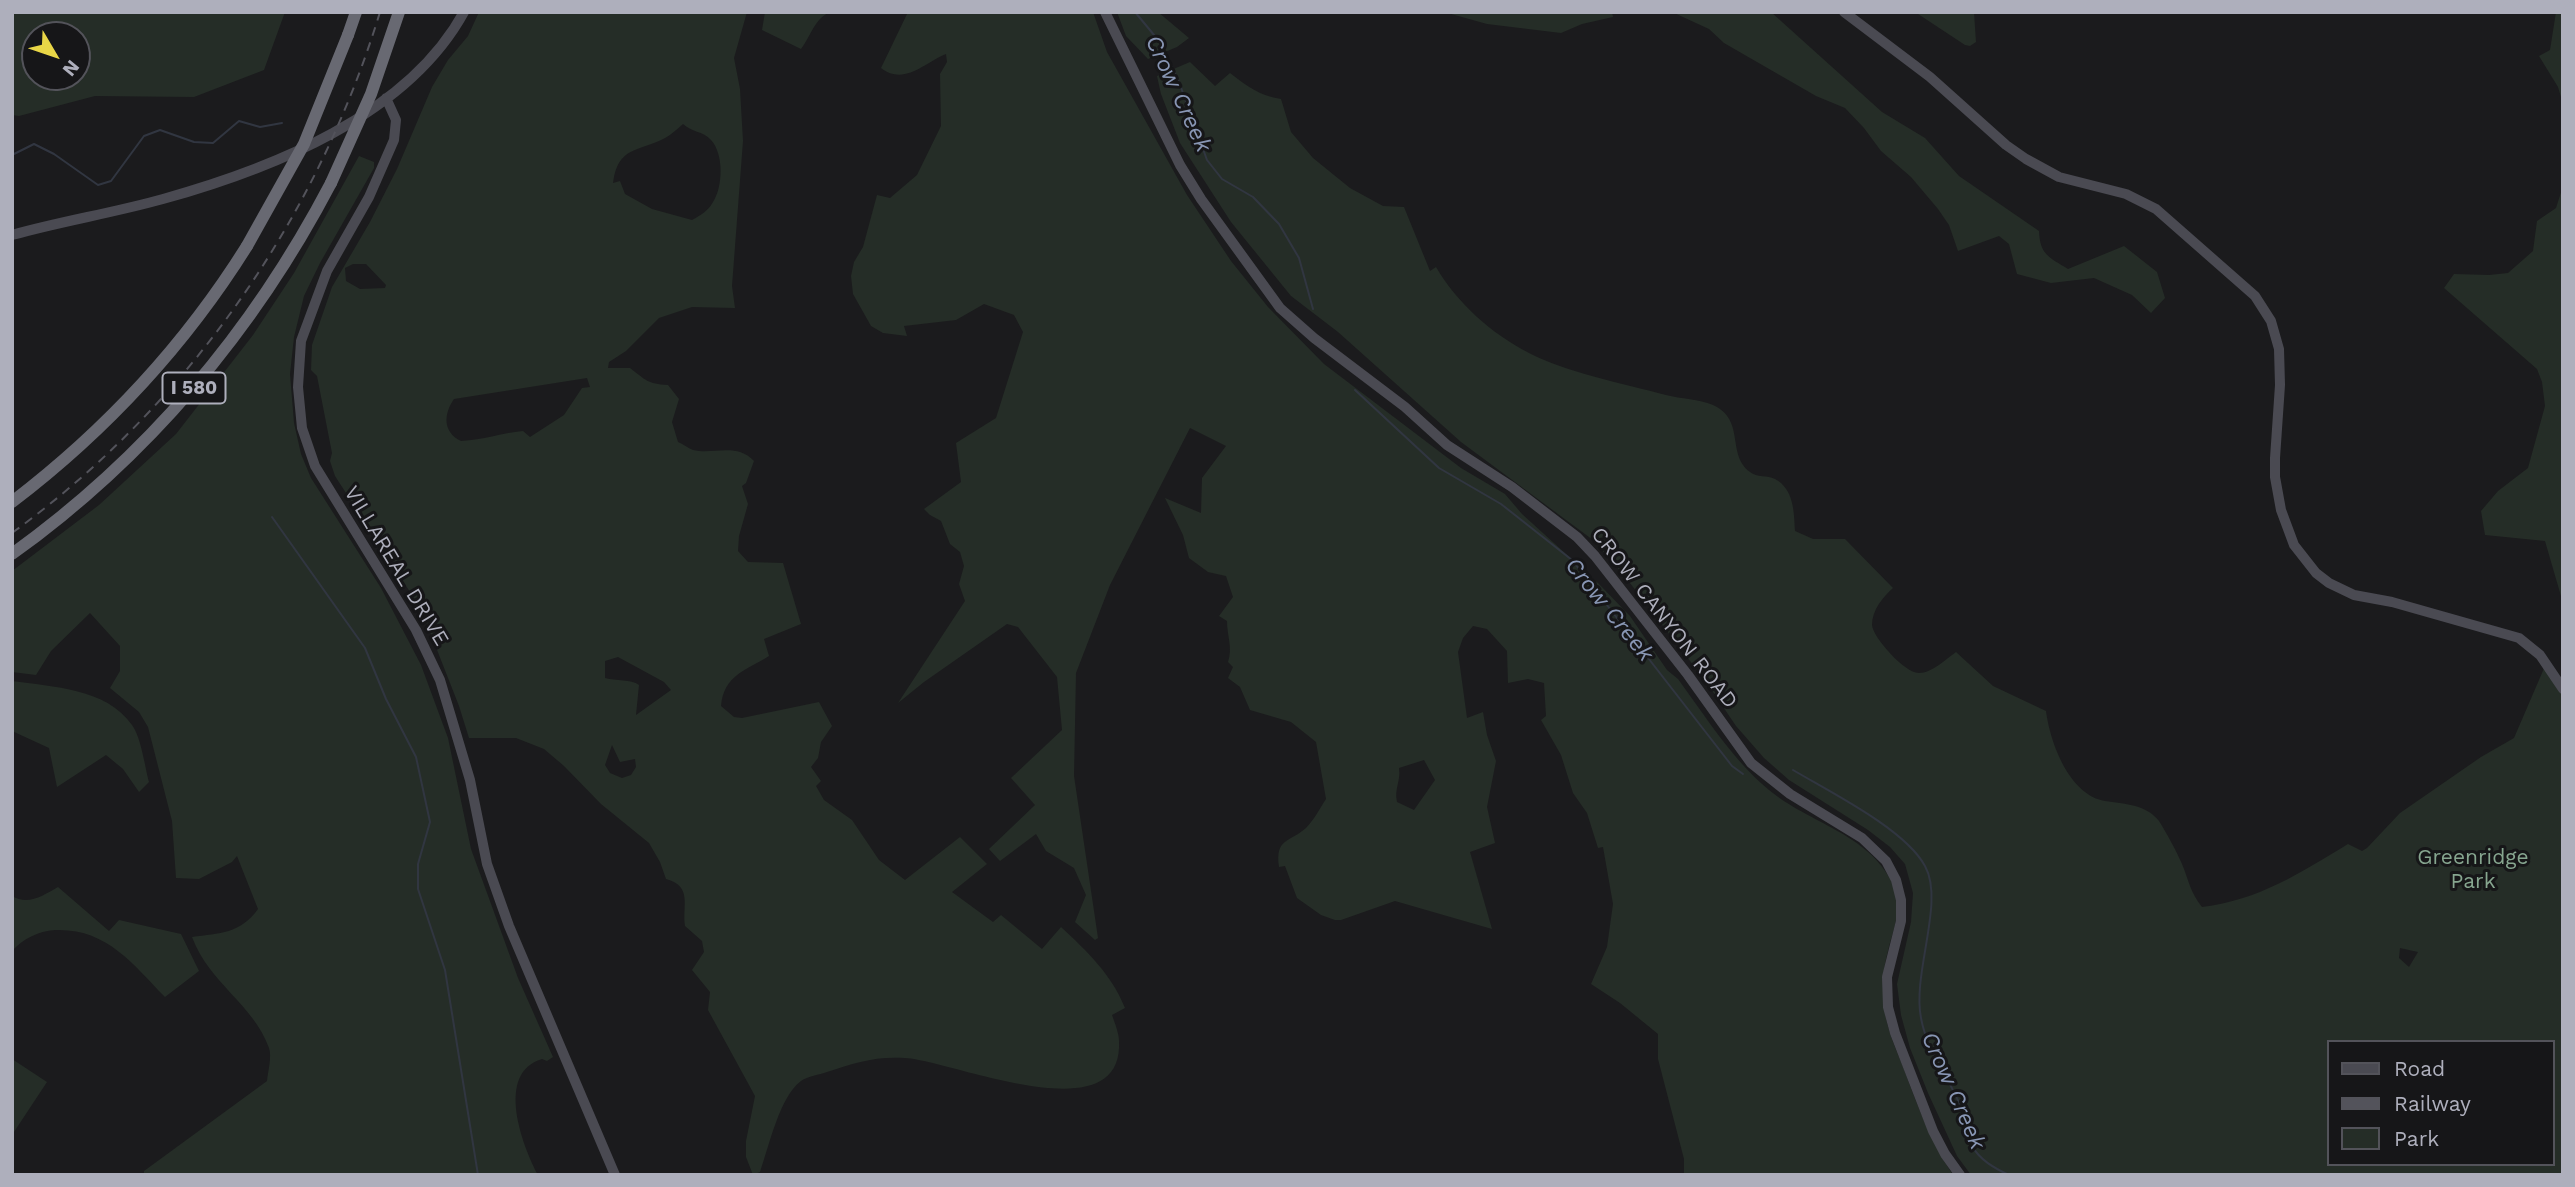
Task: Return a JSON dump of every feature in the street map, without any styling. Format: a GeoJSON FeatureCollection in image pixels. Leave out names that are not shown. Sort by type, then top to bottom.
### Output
{"type":"FeatureCollection","features":[{"type":"Feature","properties":{"kind":"highway","name":"I 580"},"geometry":{"type":"LineString","coordinates":[[12,502],[78,448],[145,381],[197,318],[247,246],[304,144],[356,12]]}},
{"type":"Feature","properties":{"kind":"highway","name":"I 580"},"geometry":{"type":"LineString","coordinates":[[12,554],[104,480],[154,432],[196,386],[267,293],[331,183],[372,94],[399,12]]}},
{"type":"Feature","properties":{"kind":"street"},"geometry":{"type":"LineString","coordinates":[[12,235],[162,199],[231,177],[321,139],[386,98],[426,64],[442,46],[464,12]]}},
{"type":"Feature","properties":{"kind":"street","name":"CROW CANYON ROAD"},"geometry":{"type":"LineString","coordinates":[[1105,12],[1180,165],[1201,199],[1280,308],[1314,338],[1405,407],[1447,445],[1512,487],[1577,537],[1595,556],[1688,675],[1751,763],[1790,794],[1862,838],[1886,861],[1896,880],[1901,900],[1901,921],[1887,977],[1888,1007],[1895,1034],[1933,1131],[1960,1175]]}},
{"type":"Feature","properties":{"kind":"street"},"geometry":{"type":"LineString","coordinates":[[1844,12],[1930,77],[1969,109],[2006,145],[2026,159],[2059,177],[2126,194],[2156,209],[2255,296],[2274,328],[2281,360],[2274,458],[2281,510],[2294,545],[2316,573],[2329,583],[2354,595],[2392,602],[2519,638],[2539,655],[2563,689]]}},
{"type":"Feature","properties":{"kind":"street","name":"VILLAREAL DRIVE"},"geometry":{"type":"LineString","coordinates":[[386,98],[396,120],[394,139],[369,197],[327,271],[301,341],[298,387],[302,428],[314,466],[416,630],[440,680],[470,780],[486,864],[509,926],[615,1175]]}},
{"type":"Feature","properties":{"kind":"green space"},"geometry":{"type":"Polygon","coordinates":[[[12,12],[285,12],[264,70],[194,97],[95,96],[19,116],[12,115],[12,12]]]}},
{"type":"Feature","properties":{"kind":"green space"},"geometry":{"type":"Polygon","coordinates":[[[479,12],[747,12],[734,58],[740,89],[743,141],[732,286],[735,308],[692,307],[659,318],[626,351],[609,362],[608,368],[630,368],[651,382],[668,385],[679,399],[672,422],[678,442],[693,450],[740,452],[754,461],[746,483],[742,486],[748,504],[739,536],[738,551],[748,562],[783,563],[801,624],[764,639],[769,656],[731,681],[726,687],[721,706],[734,717],[742,718],[819,702],[832,726],[821,742],[818,758],[811,767],[821,781],[816,786],[824,800],[852,820],[879,860],[905,880],[960,837],[987,864],[952,892],[993,922],[1001,915],[1042,949],[1061,927],[1080,945],[1106,974],[1125,1008],[1112,1015],[1119,1041],[1113,1069],[1094,1084],[1065,1089],[1031,1086],[905,1058],[874,1059],[856,1063],[807,1078],[794,1088],[776,1122],[760,1172],[753,1175],[746,1157],[746,1141],[755,1096],[708,1010],[710,992],[692,970],[704,952],[702,941],[685,926],[684,898],[680,886],[666,879],[649,843],[601,804],[544,749],[516,738],[469,738],[421,609],[335,476],[330,461],[332,453],[317,376],[311,370],[312,345],[332,287],[397,169],[432,87],[448,60],[468,36],[479,12]],[[683,124],[672,134],[625,156],[619,162],[613,183],[620,181],[625,194],[652,209],[692,220],[707,210],[716,196],[721,171],[718,153],[708,137],[683,124]],[[353,264],[345,268],[346,281],[360,289],[385,288],[386,285],[366,264],[353,264]],[[587,378],[454,399],[448,410],[447,422],[450,433],[461,441],[523,431],[530,437],[564,415],[582,388],[590,387],[587,378]],[[618,657],[605,661],[605,678],[639,685],[636,715],[671,690],[664,682],[618,657]],[[612,745],[605,765],[610,773],[622,778],[631,775],[636,767],[635,759],[620,762],[612,745]]]}},
{"type":"Feature","properties":{"kind":"green space"},"geometry":{"type":"Polygon","coordinates":[[[765,12],[831,12],[817,22],[801,49],[762,30],[765,12]]]}},
{"type":"Feature","properties":{"kind":"green space"},"geometry":{"type":"Polygon","coordinates":[[[908,12],[1093,12],[1107,52],[1187,195],[1231,261],[1268,307],[1324,364],[1461,468],[1505,494],[1522,514],[1630,616],[1667,670],[1678,679],[1720,737],[1756,778],[1785,802],[1854,841],[1882,867],[1893,884],[1898,901],[1884,970],[1886,1019],[1924,1121],[1953,1175],[1684,1175],[1684,1159],[1658,1059],[1658,1034],[1620,1003],[1591,984],[1607,947],[1613,904],[1603,847],[1598,848],[1587,813],[1573,793],[1561,755],[1541,720],[1546,716],[1544,683],[1528,679],[1508,683],[1507,651],[1487,629],[1473,626],[1463,638],[1458,652],[1467,718],[1483,712],[1496,761],[1487,807],[1495,843],[1470,852],[1492,929],[1395,901],[1335,920],[1321,915],[1297,898],[1285,866],[1279,867],[1278,858],[1281,846],[1309,825],[1326,799],[1316,742],[1291,722],[1250,710],[1240,687],[1228,678],[1233,667],[1228,662],[1230,647],[1227,621],[1219,616],[1233,597],[1226,576],[1208,572],[1189,558],[1183,535],[1165,498],[1201,513],[1202,478],[1226,446],[1190,428],[1110,585],[1076,673],[1074,776],[1098,938],[1095,940],[1075,922],[1086,895],[1074,868],[1046,851],[1036,834],[1000,861],[989,849],[1035,805],[1011,778],[1062,730],[1057,677],[1018,627],[1007,624],[898,703],[965,601],[959,584],[964,566],[960,552],[950,544],[941,521],[924,509],[961,482],[956,443],[996,418],[1023,332],[1014,315],[984,304],[956,320],[904,326],[907,336],[883,333],[871,326],[853,294],[851,276],[854,262],[863,247],[877,195],[890,198],[917,175],[941,126],[940,74],[947,62],[946,54],[906,74],[889,73],[881,68],[908,12]],[[1424,760],[1399,768],[1397,802],[1414,810],[1435,780],[1424,760]]]}},
{"type":"Feature","properties":{"kind":"green space"},"geometry":{"type":"Polygon","coordinates":[[[1117,12],[1158,12],[1189,38],[1177,47],[1148,59],[1126,36],[1117,12]]]}},
{"type":"Feature","properties":{"kind":"green space"},"geometry":{"type":"Polygon","coordinates":[[[1444,12],[1612,12],[1613,17],[1582,24],[1561,33],[1487,24],[1444,12]]]}},
{"type":"Feature","properties":{"kind":"green space"},"geometry":{"type":"Polygon","coordinates":[[[1672,12],[1771,12],[1882,112],[1925,138],[1959,176],[2039,231],[2041,245],[2051,258],[2068,269],[2124,246],[2157,272],[2165,298],[2151,313],[2132,295],[2094,278],[2051,283],[2017,274],[2009,244],[1999,236],[1958,251],[1949,225],[1938,209],[1911,177],[1881,151],[1845,108],[1816,96],[1724,43],[1709,29],[1672,12]]]}},
{"type":"Feature","properties":{"kind":"green space"},"geometry":{"type":"Polygon","coordinates":[[[1915,12],[1974,12],[1976,42],[1970,46],[1965,45],[1915,12]]]}},
{"type":"Feature","properties":{"kind":"green space"},"geometry":{"type":"Polygon","coordinates":[[[2556,12],[2563,12],[2563,104],[2558,87],[2539,56],[2550,50],[2556,12]]]}},
{"type":"Feature","properties":{"kind":"green space","name":"Greenridge Park"},"geometry":{"type":"Polygon","coordinates":[[[1190,62],[1215,86],[1230,73],[1260,93],[1281,99],[1291,132],[1313,158],[1350,188],[1383,206],[1404,207],[1430,271],[1436,267],[1465,305],[1502,337],[1544,360],[1577,372],[1708,403],[1723,411],[1733,428],[1743,465],[1753,474],[1775,479],[1786,489],[1792,502],[1795,531],[1813,539],[1845,539],[1893,588],[1882,600],[1872,619],[1874,631],[1891,654],[1906,668],[1919,673],[1934,668],[1956,652],[1993,686],[2046,711],[2057,752],[2072,778],[2092,797],[2134,806],[2154,815],[2174,848],[2192,891],[2202,907],[2261,892],[2348,844],[2362,851],[2367,848],[2400,813],[2481,757],[2514,738],[2545,666],[2563,692],[2563,1175],[1971,1175],[1957,1156],[1928,1093],[1910,1048],[1901,1015],[1897,984],[1911,922],[1913,893],[1905,864],[1890,847],[1868,830],[1789,780],[1764,758],[1736,726],[1707,683],[1623,574],[1593,540],[1461,442],[1338,332],[1291,296],[1231,222],[1180,143],[1157,76],[1190,62]],[[2400,948],[2399,958],[2409,967],[2418,952],[2400,948]]]}},
{"type":"Feature","properties":{"kind":"green space"},"geometry":{"type":"Polygon","coordinates":[[[359,156],[374,162],[374,168],[304,296],[294,337],[290,374],[294,423],[301,454],[311,478],[381,588],[421,665],[448,738],[471,849],[518,978],[553,1057],[547,1061],[542,1059],[528,1067],[519,1079],[516,1094],[520,1129],[538,1175],[144,1175],[144,1171],[267,1081],[270,1052],[262,1033],[209,968],[192,937],[237,928],[258,909],[237,856],[232,862],[199,879],[176,878],[172,821],[148,727],[139,712],[110,688],[120,671],[120,646],[90,613],[51,651],[36,675],[12,672],[12,571],[99,505],[176,434],[253,335],[294,273],[359,156]]]}},
{"type":"Feature","properties":{"kind":"green space"},"geometry":{"type":"Polygon","coordinates":[[[2563,186],[2563,603],[2545,541],[2485,535],[2481,511],[2498,491],[2528,468],[2545,406],[2542,382],[2537,369],[2444,288],[2454,274],[2508,273],[2533,251],[2537,221],[2556,208],[2563,186]]]}},
{"type":"Feature","properties":{"kind":"green space"},"geometry":{"type":"Polygon","coordinates":[[[12,681],[78,691],[108,703],[132,725],[138,737],[149,782],[139,792],[123,769],[106,755],[57,787],[49,748],[12,731],[12,681]]]}},
{"type":"Feature","properties":{"kind":"green space"},"geometry":{"type":"Polygon","coordinates":[[[58,887],[109,931],[119,920],[181,934],[199,971],[165,997],[117,950],[89,935],[73,931],[43,932],[31,936],[12,951],[12,896],[30,900],[58,887]]]}},
{"type":"Feature","properties":{"kind":"green space"},"geometry":{"type":"Polygon","coordinates":[[[12,1059],[47,1082],[12,1135],[12,1059]]]}},
{"type":"Feature","properties":{"kind":"waterway","name":"Crow Creek"},"geometry":{"type":"LineString","coordinates":[[1135,12],[1159,41],[1179,82],[1207,160],[1222,179],[1253,197],[1279,224],[1299,258],[1313,309]]}},
{"type":"Feature","properties":{"kind":"waterway"},"geometry":{"type":"LineString","coordinates":[[12,155],[34,144],[54,154],[98,185],[111,181],[144,136],[160,130],[194,142],[213,143],[239,121],[260,127],[282,123]]}},
{"type":"Feature","properties":{"kind":"waterway","name":"Crow Creek"},"geometry":{"type":"LineString","coordinates":[[1355,390],[1439,468],[1501,504],[1572,560],[1732,766],[1743,774]]}},
{"type":"Feature","properties":{"kind":"waterway"},"geometry":{"type":"LineString","coordinates":[[272,517],[365,648],[386,699],[416,757],[430,822],[418,864],[418,889],[445,970],[478,1175]]}},
{"type":"Feature","properties":{"kind":"waterway","name":"Crow Creek"},"geometry":{"type":"LineString","coordinates":[[1793,770],[1884,825],[1901,838],[1925,866],[1932,899],[1919,1000],[1924,1030],[1933,1054],[1962,1110],[1972,1146],[1988,1163],[2009,1175]]}},
{"type":"Feature","properties":{"kind":"railway"},"geometry":{"type":"LineString","coordinates":[[12,533],[76,482],[135,427],[189,366],[238,302],[282,234],[321,163],[353,89],[380,12]]}}]}
